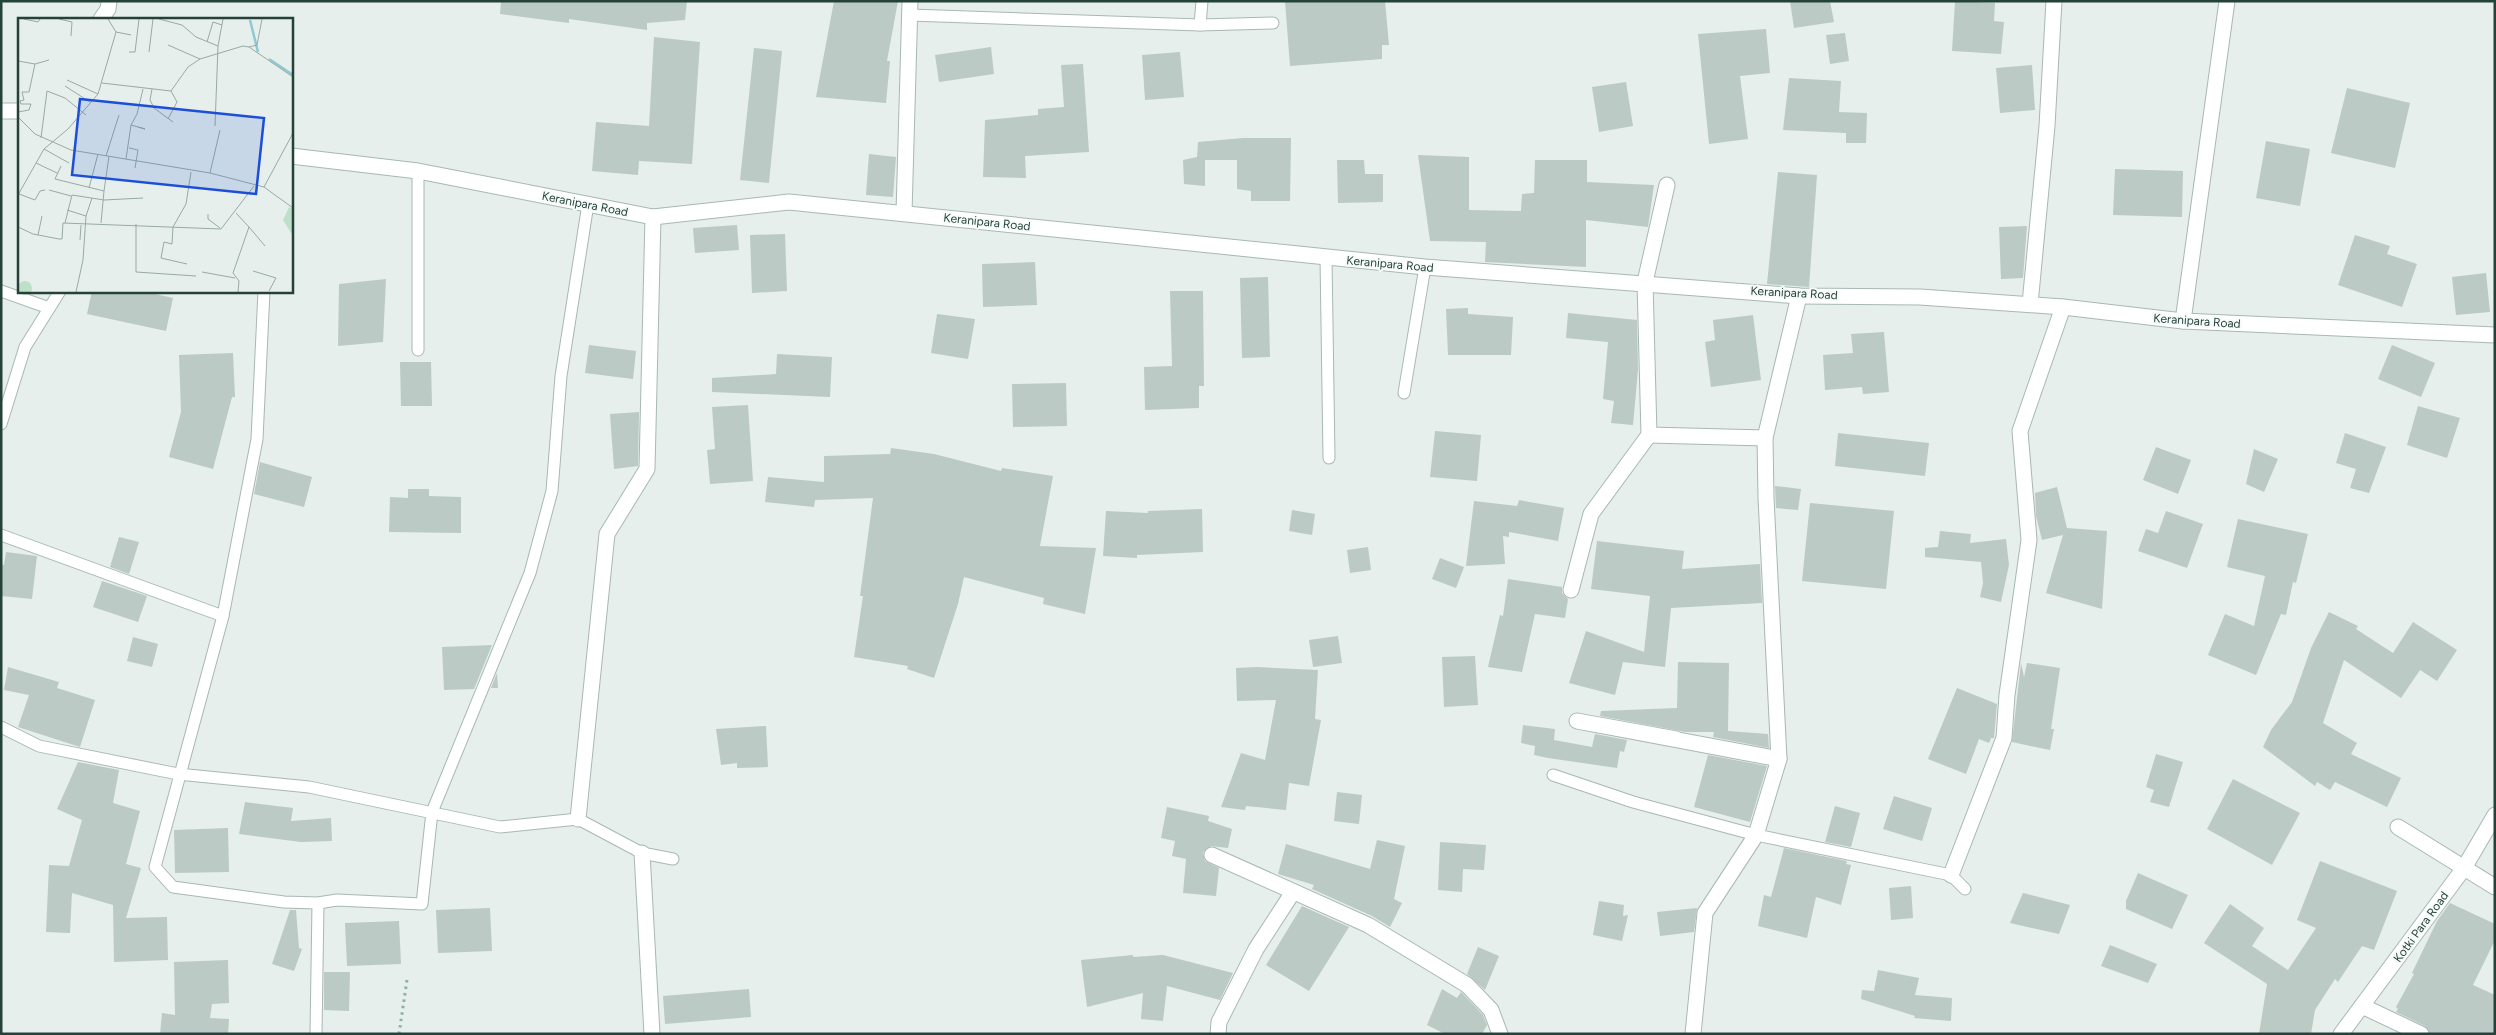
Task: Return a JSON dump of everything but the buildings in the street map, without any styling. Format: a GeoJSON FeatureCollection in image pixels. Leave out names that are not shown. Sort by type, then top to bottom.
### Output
{"type":"FeatureCollection","features":[{"type":"Feature","properties":{"kind":"street"},"geometry":{"type":"LineString","coordinates":[[102,18],[108,9],[109,1]]}},
{"type":"Feature","properties":{"kind":"street"},"geometry":{"type":"LineString","coordinates":[[2030,304],[2047,126],[2054,1]]}},
{"type":"Feature","properties":{"kind":"street"},"geometry":{"type":"LineString","coordinates":[[2184,321],[2227,1]]}},
{"type":"Feature","properties":{"kind":"street"},"geometry":{"type":"LineString","coordinates":[[904,213],[910,8]]}},
{"type":"Feature","properties":{"kind":"street"},"geometry":{"type":"LineString","coordinates":[[1,111],[18,111]]}},
{"type":"Feature","properties":{"kind":"street","name":"Keranipara Road"},"geometry":{"type":"LineString","coordinates":[[292,156],[418,171],[653,217],[789,202],[1425,267],[1645,282],[1799,296],[1920,297],[2030,304],[2184,321],[2495,335]]}},
{"type":"Feature","properties":{"kind":"street"},"geometry":{"type":"LineString","coordinates":[[1571,590],[1591,514],[1649,435],[1645,282],[1667,184]]}},
{"type":"Feature","properties":{"kind":"street"},"geometry":{"type":"LineString","coordinates":[[578,819],[607,534],[647,469],[653,217]]}},
{"type":"Feature","properties":{"kind":"street"},"geometry":{"type":"LineString","coordinates":[[1692,1034],[1705,913],[1756,835],[1779,758],[1766,498],[1765,438],[1799,296]]}},
{"type":"Feature","properties":{"kind":"street"},"geometry":{"type":"LineString","coordinates":[[1951,875],[2004,738],[2007,695],[2028,540],[2020,431],[2063,307]]}},
{"type":"Feature","properties":{"kind":"street"},"geometry":{"type":"LineString","coordinates":[[1649,435],[1765,438]]}},
{"type":"Feature","properties":{"kind":"street"},"geometry":{"type":"LineString","coordinates":[[1676,739],[1577,721],[1779,758]]}},
{"type":"Feature","properties":{"kind":"street","name":"Kotki Para Road"},"geometry":{"type":"LineString","coordinates":[[2341,1034],[2464,868],[2495,815]]}},
{"type":"Feature","properties":{"kind":"street"},"geometry":{"type":"LineString","coordinates":[[2398,828],[2495,887]]}},
{"type":"Feature","properties":{"kind":"street"},"geometry":{"type":"LineString","coordinates":[[642,853],[652,1034]]}},
{"type":"Feature","properties":{"kind":"street"},"geometry":{"type":"LineString","coordinates":[[1212,854],[1293,892],[1368,924],[1466,985],[1491,1010],[1500,1034]]}},
{"type":"Feature","properties":{"kind":"street"},"geometry":{"type":"LineString","coordinates":[[1218,1034],[1219,1022],[1256,949],[1293,892]]}},
{"type":"Feature","properties":{"kind":"street"},"geometry":{"type":"LineString","coordinates":[[2362,1006],[2421,1034]]}},
{"type":"Feature","properties":{"kind":"lane"},"geometry":{"type":"LineString","coordinates":[[1200,25],[1202,1]]}},
{"type":"Feature","properties":{"kind":"lane"},"geometry":{"type":"LineString","coordinates":[[910,8],[1200,25],[1272,23]]}},
{"type":"Feature","properties":{"kind":"lane"},"geometry":{"type":"LineString","coordinates":[[418,171],[418,350]]}},
{"type":"Feature","properties":{"kind":"lane"},"geometry":{"type":"LineString","coordinates":[[264,292],[257,439],[222,616],[155,867],[173,887],[284,902],[318,903],[337,900],[422,904],[432,812],[530,573],[552,491],[561,376],[588,204]]}},
{"type":"Feature","properties":{"kind":"lane"},"geometry":{"type":"LineString","coordinates":[[1326,258],[1330,458]]}},
{"type":"Feature","properties":{"kind":"lane"},"geometry":{"type":"LineString","coordinates":[[1404,393],[1425,267]]}},
{"type":"Feature","properties":{"kind":"lane"},"geometry":{"type":"LineString","coordinates":[[1,291],[49,308]]}},
{"type":"Feature","properties":{"kind":"lane"},"geometry":{"type":"LineString","coordinates":[[1,424],[25,347],[59,292]]}},
{"type":"Feature","properties":{"kind":"lane"},"geometry":{"type":"LineString","coordinates":[[1,535],[222,616]]}},
{"type":"Feature","properties":{"kind":"lane"},"geometry":{"type":"LineString","coordinates":[[1,727],[39,746],[178,774],[309,787],[500,827],[578,819],[642,853],[672,859]]}},
{"type":"Feature","properties":{"kind":"lane"},"geometry":{"type":"LineString","coordinates":[[1553,775],[1633,802],[1756,835],[1951,875],[1965,890]]}},
{"type":"Feature","properties":{"kind":"lane"},"geometry":{"type":"LineString","coordinates":[[316,1034],[318,903]]}},
{"type":"Feature","properties":{"kind":"path"},"geometry":{"type":"LineString","coordinates":[[399,1034],[407,980]]}}]}
